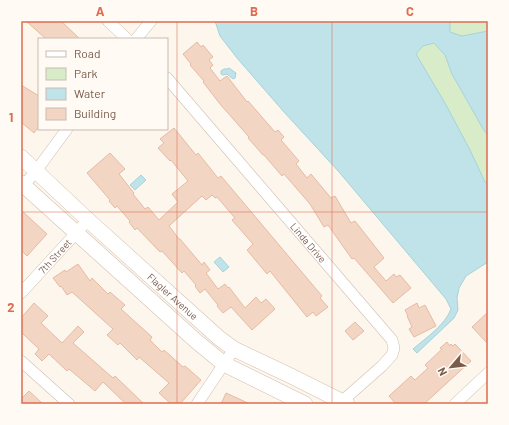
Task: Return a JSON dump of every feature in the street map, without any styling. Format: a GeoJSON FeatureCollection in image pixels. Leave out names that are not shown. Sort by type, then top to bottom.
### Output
{"type":"FeatureCollection","features":[{"type":"Feature","properties":{"kind":"main road","name":"Flagler Avenue"},"geometry":{"type":"LineString","coordinates":[[21,157],[88,220],[219,338],[234,349],[343,403]]}},
{"type":"Feature","properties":{"kind":"main road","name":"Flagler Avenue"},"geometry":{"type":"LineString","coordinates":[[22,184],[196,342],[224,364],[305,404]]}},
{"type":"Feature","properties":{"kind":"street"},"geometry":{"type":"LineString","coordinates":[[108,21],[126,38]]}},
{"type":"Feature","properties":{"kind":"street"},"geometry":{"type":"LineString","coordinates":[[137,38],[151,21]]}},
{"type":"Feature","properties":{"kind":"street","name":"Linda Drive"},"geometry":{"type":"LineString","coordinates":[[168,79],[392,340],[394,348],[392,355],[343,403]]}},
{"type":"Feature","properties":{"kind":"street"},"geometry":{"type":"LineString","coordinates":[[22,184],[36,171],[66,130]]}},
{"type":"Feature","properties":{"kind":"street","name":"7th Street"},"geometry":{"type":"LineString","coordinates":[[21,293],[88,220]]}},
{"type":"Feature","properties":{"kind":"street"},"geometry":{"type":"LineString","coordinates":[[197,404],[234,349]]}},
{"type":"Feature","properties":{"kind":"street"},"geometry":{"type":"LineString","coordinates":[[21,361],[70,404]]}},
{"type":"Feature","properties":{"kind":"street"},"geometry":{"type":"LineString","coordinates":[[455,404],[488,373]]}},
{"type":"Feature","properties":{"kind":"green space"},"geometry":{"type":"Polygon","coordinates":[[[452,21],[488,21],[488,31],[462,36],[450,32],[450,23],[452,21]]]}},
{"type":"Feature","properties":{"kind":"green space"},"geometry":{"type":"Polygon","coordinates":[[[434,43],[445,55],[452,74],[488,136],[488,183],[485,182],[446,105],[416,55],[423,46],[434,43]]]}},
{"type":"Feature","properties":{"kind":"water"},"geometry":{"type":"Polygon","coordinates":[[[215,21],[452,21],[450,23],[450,32],[462,36],[488,31],[488,136],[452,74],[445,55],[434,43],[423,46],[416,54],[446,105],[485,182],[488,183],[488,262],[466,276],[459,288],[457,298],[458,310],[454,318],[417,353],[413,349],[435,330],[448,315],[451,309],[446,299],[339,172],[237,58],[220,36],[215,21]]]}},
{"type":"Feature","properties":{"kind":"water"},"geometry":{"type":"Polygon","coordinates":[[[229,68],[236,73],[235,78],[233,79],[227,74],[221,74],[221,71],[229,68]]]}},
{"type":"Feature","properties":{"kind":"water"},"geometry":{"type":"Polygon","coordinates":[[[141,175],[146,180],[135,190],[130,185],[141,175]]]}},
{"type":"Feature","properties":{"kind":"water"},"geometry":{"type":"Polygon","coordinates":[[[220,257],[229,267],[223,272],[214,262],[220,257]]]}},
{"type":"Feature","properties":{"kind":"building"},"geometry":{"type":"Polygon","coordinates":[[[26,21],[61,21],[79,38],[45,38],[26,21]]]}},
{"type":"Feature","properties":{"kind":"building"},"geometry":{"type":"Polygon","coordinates":[[[197,42],[201,47],[203,45],[213,57],[209,60],[213,65],[210,68],[220,81],[227,76],[247,102],[248,101],[275,132],[278,130],[284,137],[281,140],[299,161],[296,164],[307,178],[311,174],[331,198],[335,196],[351,223],[355,221],[384,258],[374,267],[386,281],[394,274],[396,277],[400,275],[411,288],[393,303],[354,258],[352,259],[328,225],[324,227],[310,204],[284,174],[282,176],[248,138],[249,137],[220,104],[203,82],[204,81],[190,65],[191,64],[183,54],[197,42]]]}},
{"type":"Feature","properties":{"kind":"building"},"geometry":{"type":"Polygon","coordinates":[[[21,85],[38,95],[38,127],[34,133],[21,122],[21,85]]]}},
{"type":"Feature","properties":{"kind":"building"},"geometry":{"type":"Polygon","coordinates":[[[174,128],[196,155],[198,153],[218,178],[221,176],[322,296],[320,298],[328,307],[316,316],[313,312],[307,317],[270,271],[267,274],[247,250],[253,244],[232,220],[235,218],[217,197],[215,198],[212,195],[206,200],[202,196],[169,226],[202,265],[204,262],[210,270],[206,273],[218,289],[225,284],[245,308],[256,297],[261,303],[266,299],[275,309],[252,330],[231,307],[223,313],[205,289],[200,293],[195,286],[196,285],[184,271],[182,273],[162,251],[160,252],[137,228],[135,230],[129,222],[130,221],[117,206],[115,208],[87,173],[110,153],[125,169],[119,174],[134,193],[133,194],[145,209],[148,207],[159,220],[178,202],[172,194],[188,181],[171,160],[170,161],[158,148],[164,143],[160,139],[174,128]]]}},
{"type":"Feature","properties":{"kind":"building"},"geometry":{"type":"Polygon","coordinates":[[[21,210],[47,234],[27,256],[21,250],[21,210]]]}},
{"type":"Feature","properties":{"kind":"building"},"geometry":{"type":"Polygon","coordinates":[[[78,264],[90,281],[92,278],[108,294],[110,292],[125,305],[121,309],[152,337],[150,340],[162,352],[164,350],[183,367],[185,366],[201,380],[180,404],[171,404],[159,393],[169,383],[139,357],[137,360],[120,343],[118,345],[107,335],[113,329],[72,292],[67,295],[53,278],[78,264]]]}},
{"type":"Feature","properties":{"kind":"building"},"geometry":{"type":"Polygon","coordinates":[[[34,303],[48,316],[41,323],[62,343],[78,326],[84,332],[73,343],[113,378],[115,376],[144,404],[126,404],[103,382],[95,391],[69,369],[67,371],[49,354],[42,361],[35,354],[39,349],[21,332],[21,318],[34,303]]]}},
{"type":"Feature","properties":{"kind":"building"},"geometry":{"type":"Polygon","coordinates":[[[417,303],[419,308],[425,305],[436,326],[414,337],[409,329],[412,327],[405,310],[417,303]]]}},
{"type":"Feature","properties":{"kind":"building"},"geometry":{"type":"Polygon","coordinates":[[[488,312],[488,344],[472,327],[488,312]]]}},
{"type":"Feature","properties":{"kind":"building"},"geometry":{"type":"Polygon","coordinates":[[[355,322],[364,331],[353,340],[345,331],[355,322]]]}},
{"type":"Feature","properties":{"kind":"building"},"geometry":{"type":"Polygon","coordinates":[[[447,342],[450,346],[451,344],[453,346],[455,344],[471,361],[424,404],[396,404],[389,396],[411,376],[415,380],[428,368],[425,365],[442,349],[440,348],[447,342]]]}},
{"type":"Feature","properties":{"kind":"building"},"geometry":{"type":"Polygon","coordinates":[[[29,391],[43,404],[21,404],[21,399],[29,391]]]}},
{"type":"Feature","properties":{"kind":"building"},"geometry":{"type":"Polygon","coordinates":[[[226,393],[250,404],[221,404],[226,393]]]}}]}
